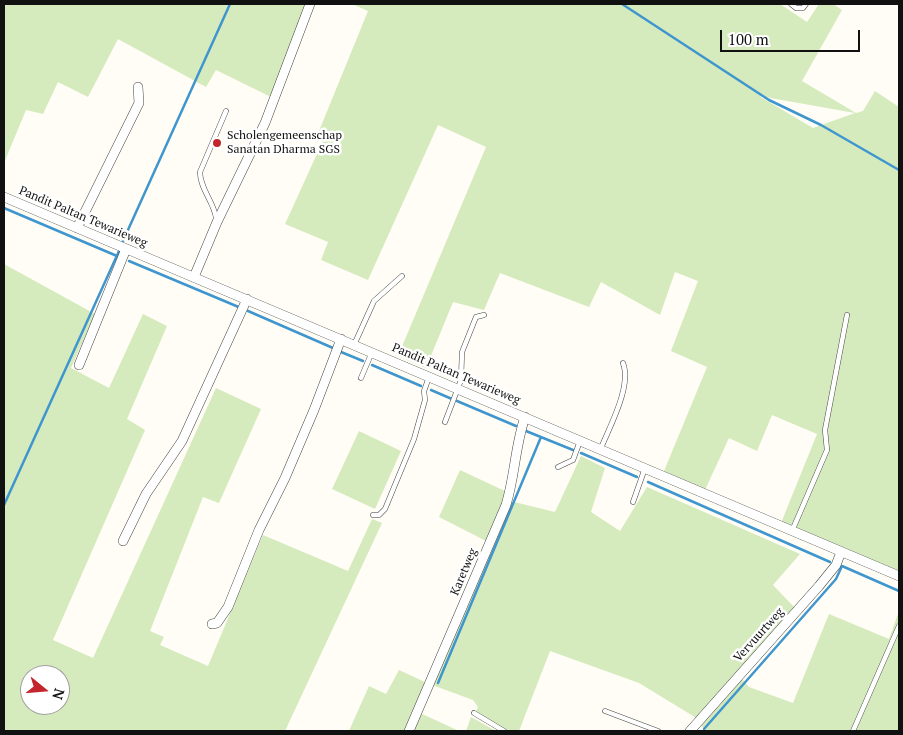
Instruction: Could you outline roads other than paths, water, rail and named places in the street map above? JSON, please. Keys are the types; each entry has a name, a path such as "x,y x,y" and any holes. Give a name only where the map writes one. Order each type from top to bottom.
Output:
{"street":[{"path":"194,277 217,222 265,123 310,4"},
{"path":"77,228 139,102 138,87"},
{"name":"Pandit Paltan Tewarieweg","path":"4,197 646,467 899,576"},
{"path":"79,364 126,249"},
{"path":"123,542 146,494 182,441 247,299"},
{"path":"212,624 217,623 228,607 259,530 314,410 341,339"},
{"name":"Karetweg","path":"409,731 506,505 513,482 517,440 525,417"},
{"name":"Vervuurtweg","path":"695,730 819,586 836,564 841,552"}],"lane":[{"path":"791,4 796,8 803,8 806,4"},
{"path":"217,222 213,204 203,186 200,172 226,111"},
{"path":"354,345 374,301 402,276"},
{"path":"445,422 461,380 462,352 476,317 484,314"},
{"path":"792,531 827,450 825,430 847,315"},
{"path":"361,378 372,352"},
{"path":"601,448 625,386 626,371 623,363"},
{"path":"373,514 379,515 385,509 408,455 420,419 425,400 424,391 429,376"},
{"path":"558,467 572,460 581,440"},
{"path":"633,502 646,467"},
{"path":"853,731 899,626"},
{"path":"605,711 658,731"},
{"path":"474,713 504,731"}],"waterway":[{"path":"123,241 230,4"},
{"path":"622,4 769,100 821,125 899,170"},
{"path":"4,208 117,256"},
{"path":"4,505 119,251"},
{"path":"129,261 241,308"},
{"path":"248,311 333,348"},
{"path":"341,352 363,361"},
{"path":"372,365 421,386"},
{"path":"431,390 452,399"},
{"path":"457,401 516,426"},
{"path":"526,431 573,450"},
{"path":"438,683 541,437"},
{"path":"581,453 637,477"},
{"path":"648,482 830,562"},
{"path":"704,729 836,579 842,566 899,591"}],"place":[{"name":"Scholengemeenschap Sanatan Dharma SGS","path":"217,143"}]}
